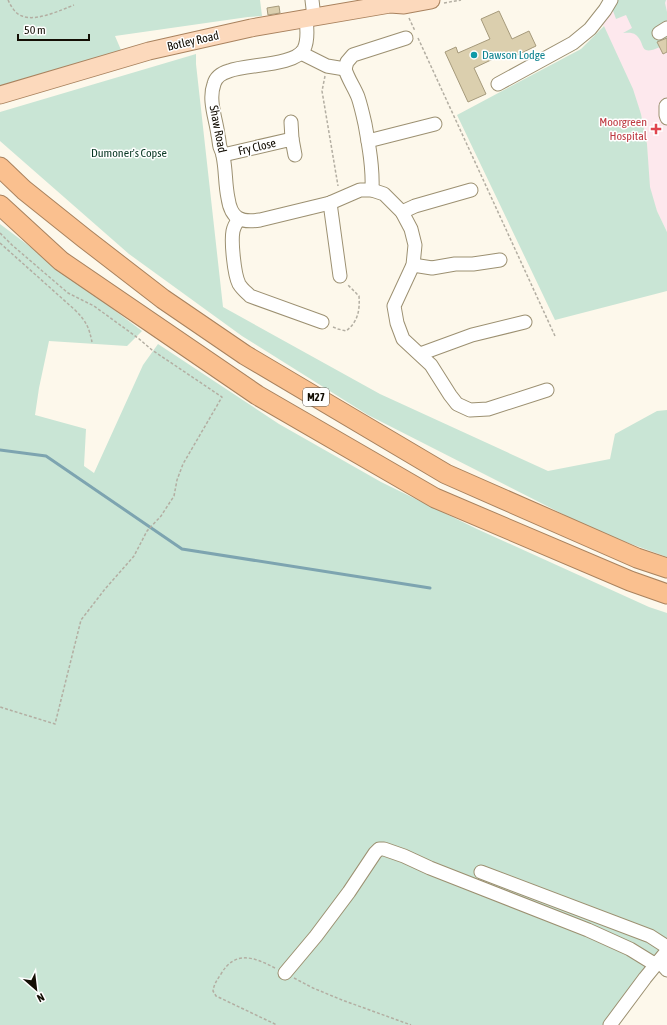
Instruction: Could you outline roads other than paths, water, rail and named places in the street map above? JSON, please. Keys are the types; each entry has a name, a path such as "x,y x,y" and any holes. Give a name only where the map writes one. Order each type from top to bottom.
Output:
{"highway":[{"name":"M27","path":"0,167 24,190 84,238 157,294 245,355 446,474 637,558 667,568"},
{"name":"M27","path":"0,205 60,261 257,395 435,498 630,581 667,594"}],"main road":[{"name":"Botley Road","path":"3,94 149,51 251,28 398,3 431,0"}],"street":[{"path":"312,0 310,18 307,25 306,42 301,53 327,66 344,68"},
{"path":"498,84 574,43 590,30 611,0"},
{"path":"372,190 373,177 368,141 357,96 344,68 353,55 364,51 383,40 413,36"},
{"name":"Shaw Road","path":"239,219 232,212 228,199 223,155 212,106 212,91 214,83 220,74 237,68 288,60 301,53"},
{"path":"667,105 667,118"},
{"name":"Fry Close","path":"291,122 295,155"},
{"path":"368,141 435,124"},
{"name":"Fry Close","path":"223,155 292,139"},
{"path":"322,322 250,296 242,289 234,263 232,238 234,226 239,219 251,222 335,201 360,190 372,190 384,194 402,212 410,229 415,245 414,265 394,306 397,324 403,339 431,365 450,396 457,404 470,410 488,409 547,390"},
{"path":"402,212 415,206 471,190"},
{"path":"335,201 340,276"},
{"path":"414,265 432,268 455,264 473,264 500,260"},
{"path":"420,354 472,335 525,322"},
{"path":"285,972 316,936 349,892 375,853 379,849 384,849 588,930 662,962 610,1025"},
{"path":"481,872 650,936 667,947"}],"waterway":[{"path":"0,450 46,456 182,549 430,588"}],"place":[{"name":"Dawson Lodge","path":"474,55"},
{"name":"Moorgreen Hospital","path":"656,129"}],"park label":[{"name":"Dumoner's Copse","path":"129,153"}]}
